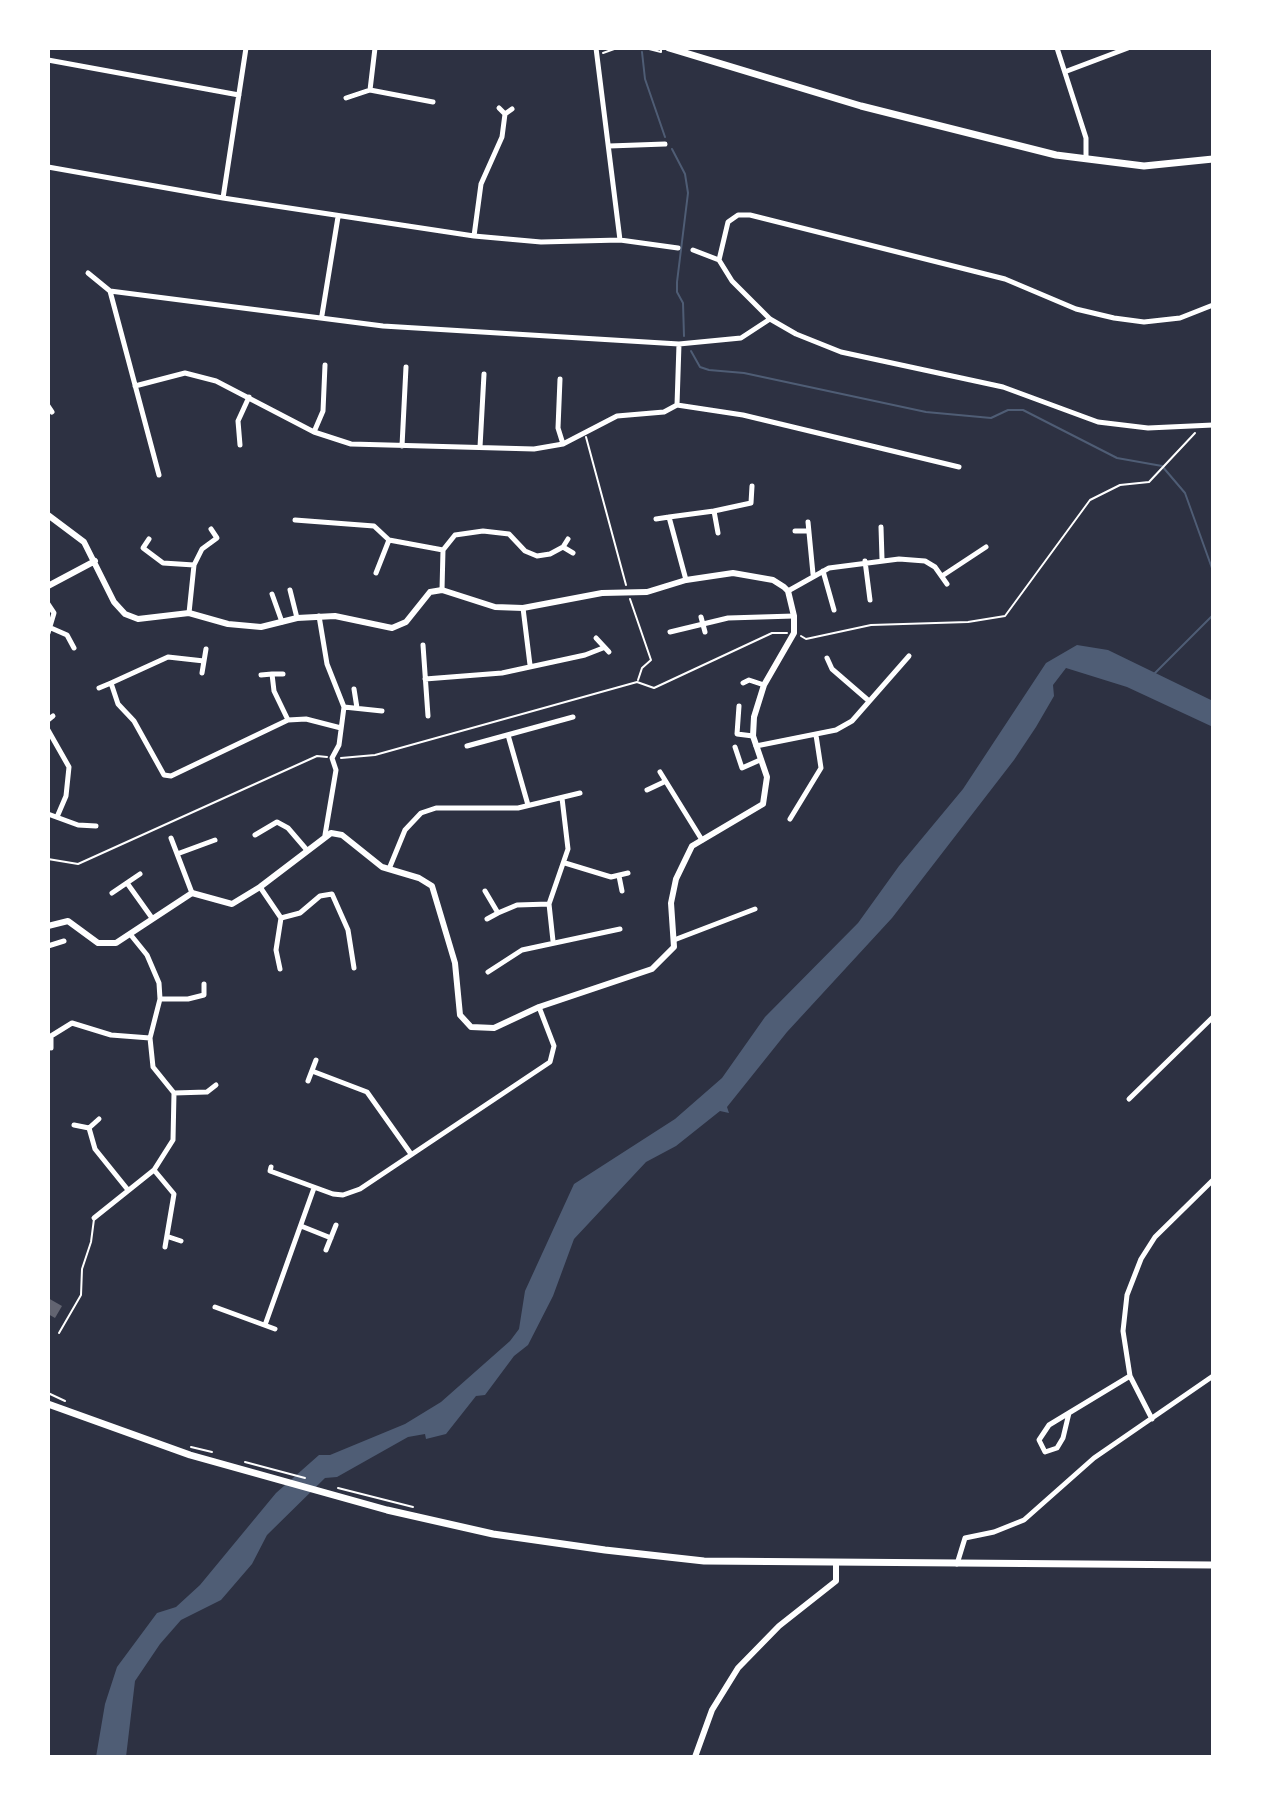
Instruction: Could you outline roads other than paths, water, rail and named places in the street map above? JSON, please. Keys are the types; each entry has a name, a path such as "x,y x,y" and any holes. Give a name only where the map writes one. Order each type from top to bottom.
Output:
{"main road":[{"path":"669,48 701,53 975,137 1086,160 1144,166 1213,159"},
{"path":"48,1404 130,1436 278,1481 328,1489 493,1534 605,1550 704,1561 1213,1565"}],"street":[{"path":"223,198 246,48"},
{"path":"370,90 375,48"},
{"path":"596,48 620,240"},
{"path":"1057,48 1067,71 1086,138 1086,160"},
{"path":"1067,71 1128,48"},
{"path":"48,60 239,95"},
{"path":"346,98 370,90 433,102"},
{"path":"499,108 505,114"},
{"path":"474,236 481,184 500,147 505,114 512,109"},
{"path":"609,146 665,144"},
{"path":"48,167 338,217 474,236 541,242 620,240 678,248"},
{"path":"719,260 728,222 738,215 750,215 1005,279 1076,309 1114,318 1144,322 1180,318 1213,305"},
{"path":"322,315 338,217"},
{"path":"693,250 719,260 739,290 770,319 796,334 841,352 1003,387 1098,422 1148,428 1213,425"},
{"path":"88,273 110,291 322,315 383,326 679,344 741,338 770,319"},
{"path":"110,291 159,475"},
{"path":"677,405 679,344"},
{"path":"314,432 323,411 325,365"},
{"path":"402,446 406,367"},
{"path":"135,386 185,373 216,381 314,432 351,444 534,449 563,444 617,416 664,412 677,405 743,415 959,467"},
{"path":"480,447 484,374"},
{"path":"560,379 558,428 563,444"},
{"path":"240,445 238,421 249,397"},
{"path":"48,406 52,412"},
{"path":"656,519 751,503 752,486"},
{"path":"714,511 718,533"},
{"path":"48,515 84,542 114,602 125,614 138,619 189,613 251,627 319,616 346,617 392,628 406,622 430,592 442,590 495,607 523,608 602,593 629,595 686,580 733,573 773,580 788,591 794,616 794,633 764,685 754,717 753,736 767,777 763,804 692,846 676,879 671,903 674,940 671,953 652,969 539,1007 487,1030 477,1030 464,1021 459,1008 455,963 436,894 427,881 389,869 342,835 325,835 260,887 232,904 192,893 116,943 103,945 75,923 63,921 48,926"},
{"path":"669,517 686,580"},
{"path":"295,520 374,526 389,540 443,550"},
{"path":"808,522 813,574"},
{"path":"881,527 882,559"},
{"path":"189,613 194,565 202,549 217,538 211,529"},
{"path":"442,590 443,550 455,535 483,531 509,534 525,551 537,556 563,547 568,539"},
{"path":"795,531 808,531"},
{"path":"149,539 143,548 163,563 194,565"},
{"path":"376,573 389,540"},
{"path":"563,547 573,553"},
{"path":"942,576 986,547"},
{"path":"788,591 813,574 882,559 925,561 947,584"},
{"path":"48,586 95,561"},
{"path":"865,561 870,600"},
{"path":"823,571 834,610"},
{"path":"868,586 879,584"},
{"path":"290,590 297,618"},
{"path":"272,594 282,622"},
{"path":"48,604 54,613 49,630 67,635 74,648"},
{"path":"523,608 530,665"},
{"path":"319,616 327,664 344,707 339,745 332,758 336,770 325,835"},
{"path":"670,632 704,628 728,618 794,616"},
{"path":"701,617 704,628"},
{"path":"425,679 502,673 606,650 596,638"},
{"path":"423,645 428,716"},
{"path":"202,673 206,649"},
{"path":"756,746 836,730 852,721 909,656"},
{"path":"99,688 168,657 204,661"},
{"path":"827,658 832,669 869,701"},
{"path":"825,673 832,669"},
{"path":"272,674 274,691 288,720"},
{"path":"261,675 283,674"},
{"path":"743,683 749,680 764,685"},
{"path":"111,683 118,704 134,721 164,775 171,776 288,720 306,719 341,728"},
{"path":"354,689 357,708"},
{"path":"739,706 737,734 753,736"},
{"path":"344,707 382,711"},
{"path":"467,746 573,717"},
{"path":"48,730 69,767 66,796 57,817"},
{"path":"508,735 528,805"},
{"path":"790,819 821,768 816,735"},
{"path":"735,747 742,768 760,760"},
{"path":"660,772 702,840"},
{"path":"647,790 664,782"},
{"path":"389,869 405,830 421,813 436,808 493,811 580,793"},
{"path":"553,941 549,904 565,863 568,834 562,798"},
{"path":"48,814 78,825 96,826"},
{"path":"255,835 277,822 288,828 306,849"},
{"path":"171,838 192,893"},
{"path":"177,854 215,840"},
{"path":"565,863 619,876 628,873"},
{"path":"112,893 140,874"},
{"path":"619,876 622,891"},
{"path":"127,883 152,918"},
{"path":"260,887 281,918 276,950 280,969"},
{"path":"485,891 498,913"},
{"path":"281,918 300,913 320,896 332,894 348,930 354,968"},
{"path":"487,919 517,905 549,904"},
{"path":"674,940 755,909"},
{"path":"488,972 522,950 620,929"},
{"path":"94,1218 154,1170 173,1140 174,1093 153,1067 150,1038 160,999 156,970 130,934"},
{"path":"48,946 64,941"},
{"path":"160,999 188,999 204,995 204,984"},
{"path":"269,1172 333,1194 351,1193 550,1062 554,1046 539,1007"},
{"path":"1129,1099 1213,1017"},
{"path":"51,1048 49,1036 72,1023 111,1035 150,1038"},
{"path":"308,1081 316,1060"},
{"path":"312,1071 367,1092 411,1154"},
{"path":"174,1093 207,1092 216,1085"},
{"path":"89,1128 99,1119"},
{"path":"74,1125 89,1128"},
{"path":"89,1128 95,1149 128,1190"},
{"path":"154,1170 174,1194 165,1247"},
{"path":"1152,1419 1130,1376 1124,1321 1136,1271 1155,1237 1213,1180"},
{"path":"265,1325 314,1188"},
{"path":"326,1250 336,1225"},
{"path":"301,1226 331,1238"},
{"path":"169,1237 181,1241"},
{"path":"215,1307 275,1329"},
{"path":"1069,1413 1063,1438 1057,1448 1045,1452 1041,1435 1049,1425 1130,1376"},
{"path":"956,1564 965,1538 994,1532 1024,1520 1094,1458 1213,1376"},
{"path":"695,1757 712,1710 738,1668 779,1626 836,1581 836,1564"}],"lane":[{"path":"59,1333 81,1295 82,1269 91,1242 94,1218"}],"water":[{"path":"1077,645 1108,650 1213,701 1213,727 1127,687 1066,668 1053,685 1054,696 1014,760 892,918 787,1032 727,1107 729,1113 720,1111 676,1146 646,1162 574,1239 553,1296 528,1345 514,1356 485,1395 476,1396 446,1434 426,1439 425,1434 408,1437 337,1477 325,1478 267,1535 252,1564 221,1600 181,1620 160,1644 135,1681 126,1757 96,1757 105,1704 117,1667 157,1613 176,1607 200,1585 276,1493 319,1455 330,1455 405,1424 441,1402 510,1341 519,1329 525,1291 574,1184 675,1119 722,1078 765,1017 858,923 899,866 963,789 1046,663"}],"waterway":[{"path":"642,52 645,79 665,137"},
{"path":"672,149 685,174 688,193 677,282 677,292 683,303 684,336"},
{"path":"691,351 700,367 709,370 744,373 926,412 991,418 1008,410 1023,410 1117,458 1162,466 1185,493 1213,571"},
{"path":"1155,673 1213,615"}]}
